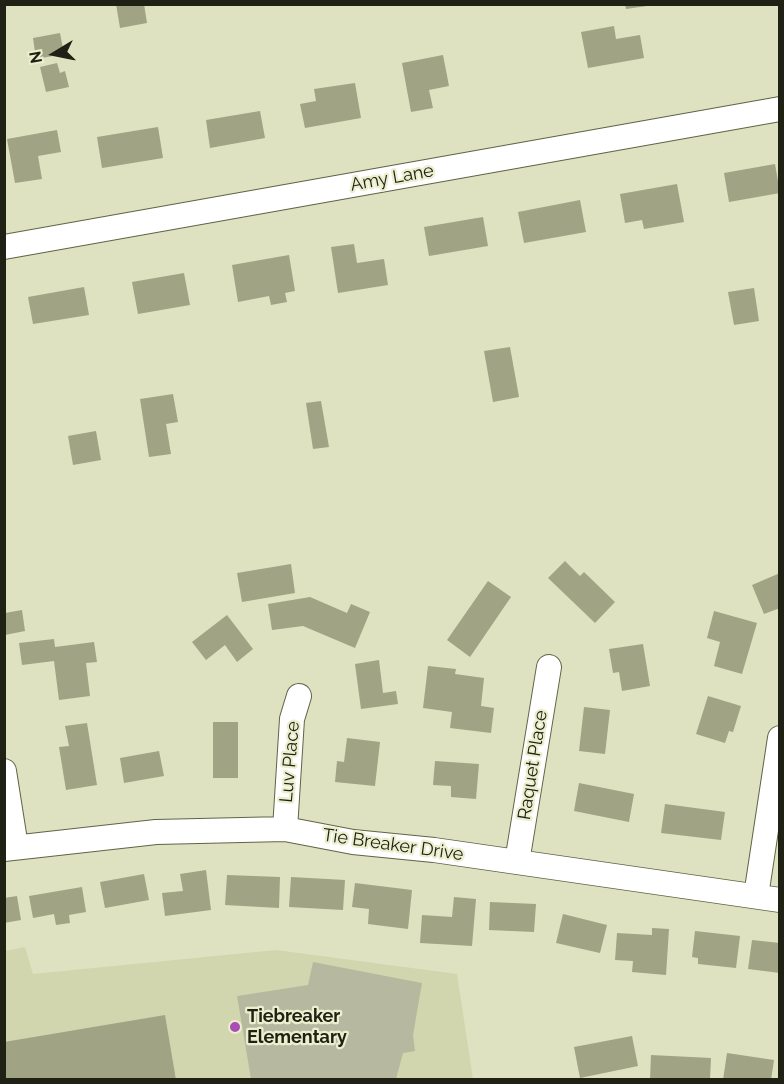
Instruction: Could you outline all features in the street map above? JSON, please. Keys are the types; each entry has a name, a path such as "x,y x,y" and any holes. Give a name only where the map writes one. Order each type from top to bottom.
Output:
{"street":[{"name":"Amy Lane","path":"4,247 780,109"},
{"name":"Raquet Place","path":"517,862 549,667"},
{"name":"Luv Place","path":"285,829 292,720 298,696"},
{"path":"756,896 780,738"},
{"path":"4,771 10,848"},
{"name":"Tie Breaker Drive","path":"10,848 156,832 285,829 353,842 434,850 780,900"}],"shaded area":[{"name":"Tiebreaker Elementary","path":"25,947 33,974 276,950 457,974 473,1079 5,1080 5,951"},
{"path":"313,962 422,983 413,1035 415,1051 403,1053 396,1079 251,1079 237,996 308,985"}],"building":[{"path":"116,4 144,4 147,23 120,28"},
{"path":"625,4 647,4 647,6 626,9"},
{"path":"614,26 616,39 640,35 644,58 588,68 581,32"},
{"path":"60,33 64,54 36,59 33,38"},
{"path":"443,55 449,86 429,90 433,108 411,112 402,63"},
{"path":"57,63 60,73 65,71 69,87 46,92 40,67"},
{"path":"355,83 361,118 305,128 300,104 316,101 314,89"},
{"path":"260,111 265,138 210,148 206,120"},
{"path":"158,127 163,158 102,168 97,137"},
{"path":"57,130 61,152 38,156 42,179 15,183 7,139"},
{"path":"775,164 780,193 729,202 724,173"},
{"path":"677,184 684,222 644,229 642,220 625,223 620,194"},
{"path":"580,200 586,232 524,243 518,212"},
{"path":"483,217 488,246 429,256 424,227"},
{"path":"354,244 357,263 384,259 388,285 338,293 331,247"},
{"path":"289,255 295,291 285,293 287,302 271,305 269,296 238,302 232,265"},
{"path":"184,273 190,305 138,314 132,282"},
{"path":"84,287 89,315 33,324 28,297"},
{"path":"754,288 759,321 734,325 728,292"},
{"path":"510,347 519,397 493,402 484,351"},
{"path":"173,394 178,422 166,424 171,454 149,457 140,399"},
{"path":"321,401 329,447 313,449 306,403"},
{"path":"96,431 101,460 73,465 68,436"},
{"path":"565,561 580,576 584,572 615,602 595,623 548,578"},
{"path":"291,564 295,593 242,602 237,573"},
{"path":"780,573 780,608 764,614 752,585"},
{"path":"488,581 511,597 470,657 447,640"},
{"path":"310,597 347,613 351,604 370,612 355,648 303,626 272,630 268,604"},
{"path":"22,610 25,631 5,635 5,613"},
{"path":"714,611 757,623 742,674 714,666 720,642 707,638"},
{"path":"227,615 253,649 237,662 225,645 206,660 192,642"},
{"path":"54,639 55,647 94,642 97,662 86,663 90,696 59,700 54,661 22,665 19,643"},
{"path":"643,644 650,686 622,691 619,672 613,673 609,649"},
{"path":"379,660 383,693 396,691 398,704 361,709 355,664"},
{"path":"428,666 456,669 455,674 484,678 481,706 494,708 491,733 450,728 452,712 423,708"},
{"path":"708,696 741,706 733,732 729,731 725,743 696,734"},
{"path":"584,707 610,710 605,754 579,751"},
{"path":"213,722 238,722 238,778 213,778"},
{"path":"87,723 97,785 66,790 59,747 69,746 65,726"},
{"path":"347,738 380,742 375,786 335,782 337,761 344,762"},
{"path":"159,751 164,776 124,783 120,758"},
{"path":"435,761 479,764 476,799 451,797 451,786 433,785"},
{"path":"579,783 634,794 629,822 574,811"},
{"path":"665,804 725,812 721,840 661,833"},
{"path":"206,870 211,910 165,916 162,893 183,891 180,874"},
{"path":"144,874 149,900 105,908 100,882"},
{"path":"227,875 280,877 279,908 225,905"},
{"path":"291,877 345,880 343,910 289,907"},
{"path":"355,883 412,890 408,929 368,924 369,909 352,907"},
{"path":"82,887 86,912 69,915 70,923 56,925 54,914 33,918 29,896"},
{"path":"17,896 21,920 4,923 4,898"},
{"path":"454,897 476,899 472,946 420,943 422,915 452,917"},
{"path":"490,902 536,904 534,932 489,930"},
{"path":"563,914 607,925 600,953 556,943"},
{"path":"652,928 669,929 666,975 632,972 633,961 615,960 617,933 652,935"},
{"path":"695,931 740,936 736,968 698,964 698,958 692,957"},
{"path":"752,940 780,943 780,973 748,969"},
{"path":"165,1015 176,1080 4,1080 4,1042"},
{"path":"632,1036 638,1066 580,1078 574,1047"},
{"path":"727,1053 774,1060 771,1080 723,1080"},
{"path":"651,1055 711,1058 710,1080 650,1080"}],"place":[{"name":"Tiebreaker Elementary","path":"235,1027"}]}
